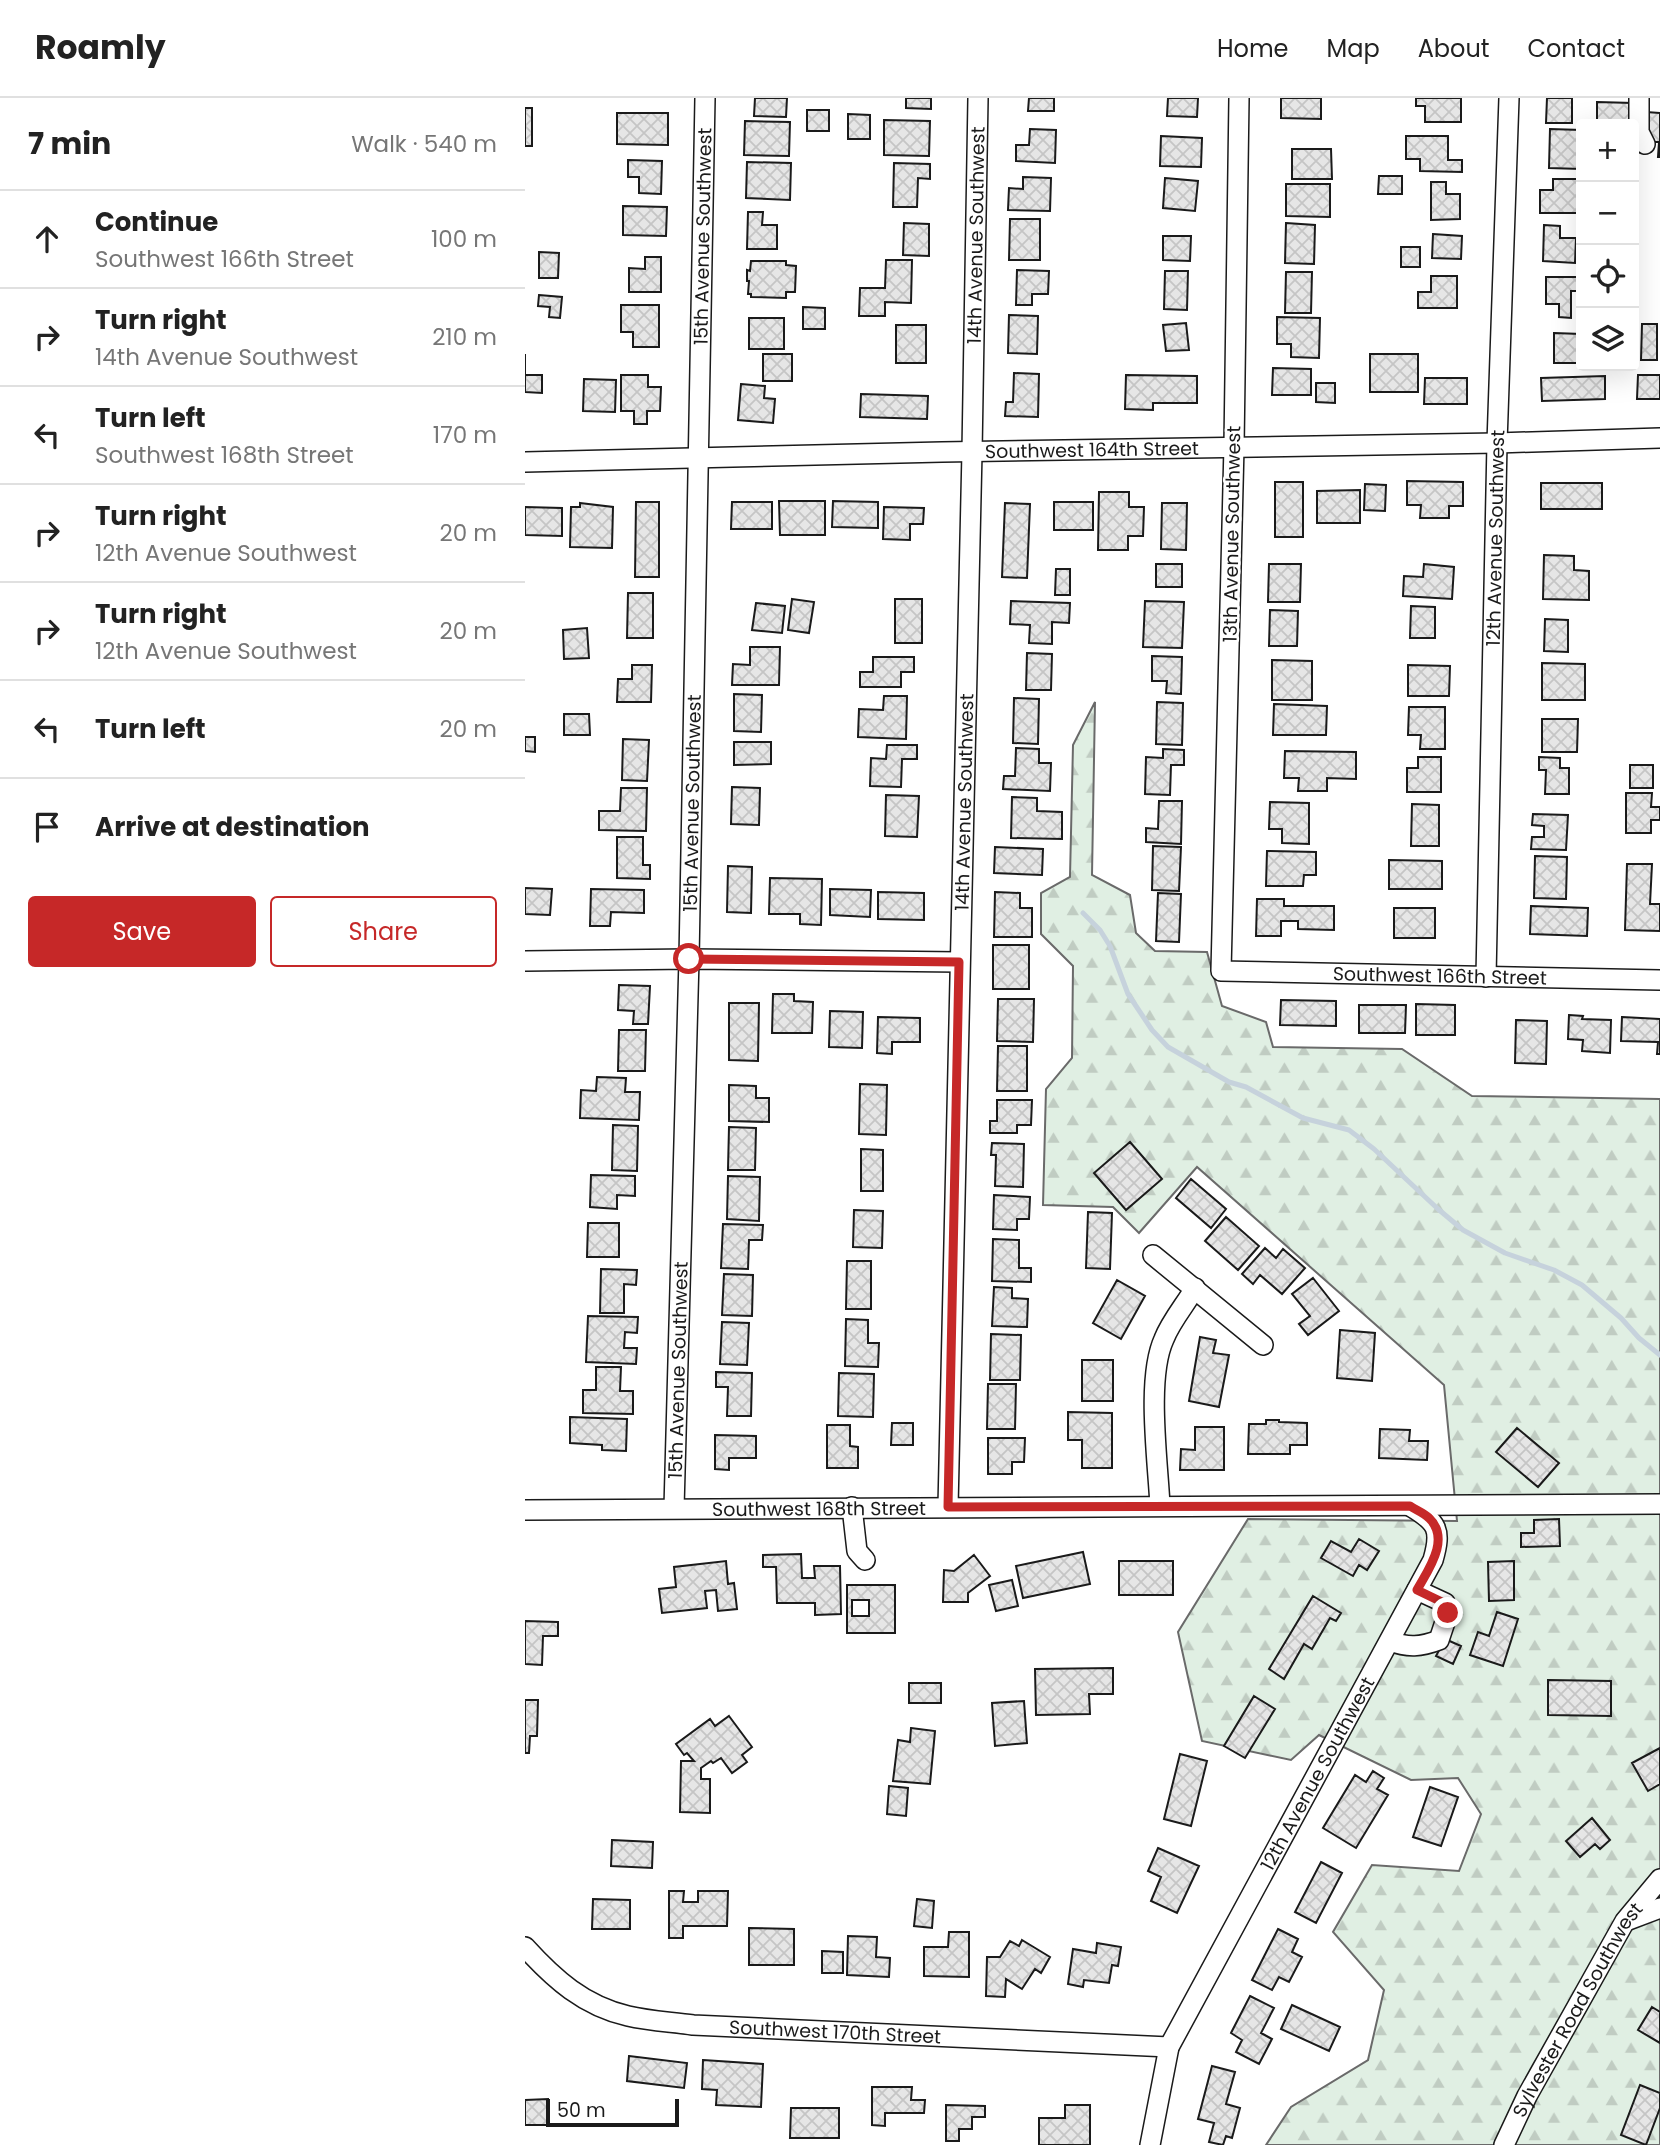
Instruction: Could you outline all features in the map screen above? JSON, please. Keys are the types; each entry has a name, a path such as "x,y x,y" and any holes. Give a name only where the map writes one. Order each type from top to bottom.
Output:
{"street":[{"name":"15th Avenue Southwest","path":"674,1508 689,959 705,98"},
{"name":"14th Avenue Southwest","path":"948,1507 978,98"},
{"name":"13th Avenue Southwest","path":"1221,971 1234,446 1239,98"},
{"name":"12th Avenue Southwest","path":"1486,977 1497,443 1509,98"},
{"path":"1639,98 1639,132 1645,144"},
{"name":"Southwest 164th Street","path":"525,462 1660,438"},
{"path":"525,961 689,959 959,962"},
{"name":"Southwest 166th Street","path":"1221,971 1660,980"},
{"path":"1153,1255 1263,1345"},
{"path":"1160,1506 1154,1403 1157,1368 1163,1340 1195,1288"},
{"name":"Southwest 168th Street","path":"525,1510 1660,1504"},
{"name":"12th Avenue Southwest","path":"1150,2145 1169,2047 1433,1560 1438,1536 1436,1526 1428,1517 1410,1506"},
{"path":"852,1507 857,1551 865,1560"},
{"path":"1390,1641 1404,1646 1422,1646 1439,1640 1448,1613 1444,1603 1417,1590"},
{"name":"Sylvester Road Southwest","path":"1504,2145 1527,2096 1625,1921 1660,1879"},
{"path":"1625,1921 1660,1908"},
{"name":"Southwest 170th Street","path":"525,1947 561,1984 580,1997 628,2016 693,2025 1169,2047"}],"green space":[{"path":"1095,702 1092,875 1130,895 1136,933 1155,951 1207,952 1222,1006 1266,1022 1273,1047 1402,1049 1472,1096 1660,1099 1660,2145 1266,2145 1291,2107 1368,2060 1384,1990 1333,1932 1372,1865 1459,1871 1481,1814 1458,1778 1411,1780 1319,1735 1291,1760 1202,1741 1178,1632 1248,1519 1457,1521 1444,1385 1197,1167 1139,1233 1113,1207 1043,1205 1046,1089 1072,1058 1073,966 1041,934 1041,893 1070,877 1073,745"}],"building":[{"path":"755,98 787,98 786,117 754,116"},
{"path":"906,98 931,98 931,109 906,108"},
{"path":"1029,98 1054,98 1054,111 1028,111"},
{"path":"1168,98 1198,98 1197,117 1167,116"},
{"path":"1281,98 1321,98 1321,119 1281,118"},
{"path":"1416,98 1461,98 1461,122 1425,122 1425,106 1416,106"},
{"path":"1547,98 1572,98 1572,123 1546,123"},
{"path":"1597,102 1633,103 1632,119 1597,119"},
{"path":"525,108 532,108 532,146 525,146"},
{"path":"807,110 829,110 829,131 807,131"},
{"path":"1646,112 1660,113 1660,157 1659,142 1645,142"},
{"path":"617,113 668,113 668,145 617,144"},
{"path":"848,114 870,115 870,139 848,139"},
{"path":"884,120 930,121 929,156 884,155"},
{"path":"745,121 790,122 789,156 744,155"},
{"path":"1030,129 1056,130 1055,163 1016,161 1016,145 1029,145"},
{"path":"1550,129 1576,130 1576,169 1549,168"},
{"path":"1161,136 1202,138 1201,167 1160,166"},
{"path":"1406,136 1448,136 1448,160 1462,160 1462,172 1420,171 1420,159 1406,159"},
{"path":"1292,149 1331,149 1332,179 1292,179"},
{"path":"628,160 662,161 661,194 639,193 639,177 628,177"},
{"path":"747,162 791,163 790,200 746,198"},
{"path":"894,163 930,164 930,179 918,178 917,207 893,207"},
{"path":"1379,176 1402,176 1402,194 1378,194"},
{"path":"1023,177 1051,178 1050,211 1008,210 1009,188 1023,189"},
{"path":"1165,178 1198,181 1195,211 1163,208"},
{"path":"1553,179 1576,179 1576,213 1540,213 1540,190 1553,190"},
{"path":"1431,182 1446,182 1446,194 1460,194 1460,219 1431,220"},
{"path":"1286,184 1330,184 1330,217 1286,216"},
{"path":"623,206 667,207 666,236 623,235"},
{"path":"748,212 763,212 762,225 777,225 777,249 747,249"},
{"path":"1010,219 1040,219 1040,260 1009,260"},
{"path":"904,223 929,224 929,256 903,255"},
{"path":"1286,223 1315,225 1314,264 1285,263"},
{"path":"1544,225 1560,226 1560,238 1576,238 1575,263 1543,261"},
{"path":"1433,234 1462,236 1461,259 1432,258"},
{"path":"1163,236 1191,236 1190,261 1163,260"},
{"path":"1401,247 1420,247 1420,267 1401,267"},
{"path":"539,252 559,253 558,278 539,278"},
{"path":"645,257 661,257 661,292 629,292 629,268 645,269"},
{"path":"886,260 912,260 911,303 885,302 885,316 859,316 860,288 885,288"},
{"path":"751,261 786,261 786,265 796,266 795,292 786,292 786,298 751,297 751,294 748,294 747,270 750,271"},
{"path":"1017,270 1049,271 1048,294 1032,294 1032,305 1016,305"},
{"path":"1165,271 1188,271 1187,310 1164,309"},
{"path":"1286,272 1312,272 1311,313 1285,313"},
{"path":"1431,276 1457,276 1457,308 1418,308 1418,292 1431,292"},
{"path":"1546,277 1576,277 1576,291 1571,291 1571,318 1559,317 1559,304 1546,304"},
{"path":"539,295 562,297 560,318 549,317 550,307 538,306"},
{"path":"621,305 659,305 659,347 633,347 633,332 621,332"},
{"path":"803,307 825,308 825,329 803,329"},
{"path":"1009,315 1038,316 1037,354 1008,353"},
{"path":"1277,317 1320,318 1319,358 1291,357 1291,344 1277,344"},
{"path":"749,318 784,318 784,349 749,349"},
{"path":"1186,323 1189,350 1166,351 1163,325"},
{"path":"1642,324 1657,324 1657,360 1641,360"},
{"path":"896,325 926,325 926,363 896,363"},
{"path":"1554,333 1576,334 1576,363 1554,363"},
{"path":"763,354 792,354 792,381 763,381"},
{"path":"1370,354 1418,354 1418,392 1370,392"},
{"path":"1273,368 1311,369 1311,395 1272,395"},
{"path":"1014,373 1039,374 1038,417 1005,416 1006,402 1013,402"},
{"path":"525,375 542,375 542,393 525,392"},
{"path":"621,375 648,375 648,387 661,387 660,411 647,411 647,424 634,424 634,411 621,411"},
{"path":"1126,375 1197,376 1197,403 1153,403 1153,410 1125,409"},
{"path":"1638,375 1660,375 1660,399 1637,399"},
{"path":"1605,376 1605,399 1542,401 1541,378"},
{"path":"1425,378 1467,378 1467,404 1424,404"},
{"path":"584,379 616,380 615,412 583,411"},
{"path":"1316,383 1335,383 1335,403 1316,402"},
{"path":"741,384 765,386 764,398 775,399 773,423 738,420"},
{"path":"861,394 928,396 927,419 860,417"},
{"path":"1407,481 1463,482 1463,506 1449,506 1449,518 1420,518 1421,505 1407,505"},
{"path":"1275,482 1303,482 1303,537 1275,537"},
{"path":"1541,483 1602,483 1602,509 1541,509"},
{"path":"1365,484 1386,485 1385,511 1364,510"},
{"path":"1360,490 1360,523 1317,523 1317,491"},
{"path":"1099,492 1129,492 1129,507 1144,507 1143,536 1128,536 1128,550 1098,550"},
{"path":"779,501 825,501 825,535 780,535"},
{"path":"833,501 878,502 878,528 832,527"},
{"path":"636,502 659,502 659,577 635,577"},
{"path":"732,502 772,502 772,529 731,529"},
{"path":"1054,502 1093,502 1093,530 1054,530"},
{"path":"580,503 613,507 612,548 570,547 571,507 580,507"},
{"path":"1005,503 1030,504 1027,578 1002,577"},
{"path":"1162,503 1187,503 1186,550 1161,549"},
{"path":"525,507 562,508 562,536 525,535"},
{"path":"884,507 924,508 923,524 910,524 910,540 883,539"},
{"path":"1544,555 1574,556 1574,570 1589,571 1589,600 1543,599"},
{"path":"1156,564 1182,564 1182,587 1156,587"},
{"path":"1269,564 1301,564 1300,602 1268,602"},
{"path":"1424,564 1454,567 1452,599 1403,596 1404,576 1423,577"},
{"path":"1056,569 1070,569 1070,595 1055,595"},
{"path":"628,593 653,593 653,638 627,638"},
{"path":"792,599 814,602 809,633 788,630"},
{"path":"895,599 922,599 922,643 895,643"},
{"path":"1011,601 1070,603 1069,623 1052,622 1052,644 1029,643 1030,625 1010,624"},
{"path":"1145,601 1184,602 1182,648 1143,647"},
{"path":"756,603 785,606 782,633 752,630"},
{"path":"1411,606 1435,607 1435,638 1410,638"},
{"path":"1270,610 1298,611 1297,646 1269,646"},
{"path":"1545,619 1568,620 1568,652 1544,651"},
{"path":"587,628 589,658 564,659 563,630"},
{"path":"750,647 780,647 779,685 732,685 733,664 750,665"},
{"path":"1027,653 1052,654 1051,690 1026,690"},
{"path":"1152,656 1182,657 1181,694 1166,693 1167,681 1152,681"},
{"path":"873,657 914,657 914,672 901,672 901,687 860,687 860,672 873,672"},
{"path":"1272,660 1312,661 1312,700 1272,700"},
{"path":"1542,663 1585,664 1585,700 1542,700"},
{"path":"632,665 652,665 651,702 617,702 618,679 632,679"},
{"path":"1408,665 1450,666 1449,696 1408,696"},
{"path":"734,694 762,695 761,732 734,731"},
{"path":"884,696 907,696 906,739 858,737 859,709 883,710"},
{"path":"1014,698 1039,699 1038,744 1013,743"},
{"path":"1157,702 1183,703 1182,745 1156,744"},
{"path":"1274,704 1327,706 1326,735 1273,735"},
{"path":"1409,707 1445,707 1445,749 1420,749 1421,735 1408,735"},
{"path":"564,714 589,714 590,735 564,735"},
{"path":"1542,719 1578,719 1577,752 1542,752"},
{"path":"525,737 535,737 535,752 525,751"},
{"path":"623,739 649,740 647,781 622,780"},
{"path":"734,742 771,742 771,764 734,765"},
{"path":"887,745 917,745 917,759 902,759 901,787 870,786 871,758 886,759"},
{"path":"1016,748 1039,749 1039,763 1051,763 1050,791 1003,789 1004,776 1015,776"},
{"path":"1163,749 1184,750 1184,765 1171,765 1170,795 1145,794 1146,757 1163,758"},
{"path":"1285,751 1356,752 1356,779 1327,778 1327,791 1298,791 1299,778 1284,778"},
{"path":"1418,757 1441,757 1441,792 1407,792 1407,768 1418,768"},
{"path":"1539,757 1560,758 1560,768 1569,768 1569,794 1545,794 1546,770 1539,770"},
{"path":"1630,765 1653,765 1653,788 1630,788"},
{"path":"732,787 760,788 759,825 731,824"},
{"path":"621,788 647,788 646,831 599,830 599,811 620,811"},
{"path":"1626,793 1652,793 1651,807 1660,807 1660,820 1651,820 1651,833 1626,833"},
{"path":"886,795 919,796 917,837 885,836"},
{"path":"1012,797 1037,798 1037,811 1062,812 1062,839 1011,838"},
{"path":"1159,801 1182,801 1181,844 1146,842 1146,828 1158,829"},
{"path":"1270,802 1309,803 1309,844 1282,843 1282,829 1269,829"},
{"path":"1412,804 1439,805 1439,846 1411,846"},
{"path":"1533,814 1568,815 1566,850 1531,849 1532,837 1544,837 1544,826 1532,825"},
{"path":"617,837 643,837 643,865 650,865 650,879 617,878"},
{"path":"1153,846 1181,847 1179,891 1152,890"},
{"path":"995,847 1043,849 1042,875 994,873"},
{"path":"1267,851 1316,852 1316,875 1304,875 1303,886 1266,886"},
{"path":"1535,856 1567,857 1566,899 1534,898"},
{"path":"1389,860 1442,861 1442,889 1389,889"},
{"path":"1627,864 1652,864 1650,904 1660,904 1660,931 1625,930"},
{"path":"728,866 752,867 751,913 727,912"},
{"path":"770,878 822,879 821,925 800,924 800,914 769,914"},
{"path":"525,888 552,889 550,915 525,914"},
{"path":"591,889 644,890 644,913 611,912 610,926 590,926"},
{"path":"830,889 871,890 870,917 830,915"},
{"path":"878,892 924,893 924,920 878,919"},
{"path":"995,892 1020,893 1020,908 1032,908 1032,937 994,937"},
{"path":"1158,893 1181,894 1179,942 1156,941"},
{"path":"1257,899 1284,899 1284,906 1334,906 1334,930 1298,929 1298,921 1281,921 1281,936 1256,936"},
{"path":"1531,906 1588,908 1587,936 1530,934"},
{"path":"1394,908 1435,908 1435,938 1394,938"},
{"path":"993,945 1029,945 1029,989 993,989"},
{"path":"619,985 650,986 648,1024 633,1024 634,1011 618,1010"},
{"path":"773,994 794,994 794,1001 813,1002 812,1033 772,1033"},
{"path":"998,999 1034,999 1033,1042 997,1041"},
{"path":"1281,1000 1336,1001 1336,1026 1280,1025"},
{"path":"729,1003 759,1003 758,1061 729,1060"},
{"path":"1416,1004 1455,1005 1455,1035 1416,1035"},
{"path":"1359,1005 1406,1005 1405,1033 1359,1033"},
{"path":"830,1011 863,1012 862,1048 829,1047"},
{"path":"1569,1015 1583,1016 1582,1019 1611,1020 1610,1053 1582,1051 1583,1040 1568,1039"},
{"path":"878,1017 920,1018 920,1042 892,1042 892,1054 877,1053"},
{"path":"1622,1017 1660,1019 1660,1054 1657,1054 1658,1042 1621,1041"},
{"path":"1516,1020 1547,1021 1546,1064 1515,1063"},
{"path":"619,1030 646,1030 645,1071 618,1071"},
{"path":"998,1046 1027,1046 1027,1091 997,1091"},
{"path":"597,1077 626,1078 625,1092 640,1092 639,1120 580,1118 581,1090 596,1091"},
{"path":"860,1084 887,1085 886,1135 859,1134"},
{"path":"729,1085 756,1086 756,1098 769,1098 769,1122 729,1121"},
{"path":"997,1100 1032,1100 1031,1125 1017,1125 1017,1133 990,1133 990,1121 997,1121"},
{"path":"613,1125 638,1126 637,1171 612,1170"},
{"path":"729,1127 756,1128 755,1170 728,1170"},
{"path":"1130,1142 1162,1179 1126,1210 1094,1173"},
{"path":"992,1143 1024,1144 1023,1187 995,1186 996,1155 991,1155"},
{"path":"861,1149 883,1150 883,1191 861,1191"},
{"path":"591,1175 635,1176 635,1196 617,1195 617,1209 590,1207"},
{"path":"728,1176 760,1177 759,1221 727,1219"},
{"path":"1191,1179 1226,1209 1211,1228 1176,1198"},
{"path":"994,1195 1030,1197 1029,1219 1017,1219 1017,1230 993,1229"},
{"path":"854,1210 883,1211 882,1248 853,1247"},
{"path":"1088,1212 1112,1213 1110,1269 1086,1268"},
{"path":"1226,1217 1259,1246 1238,1270 1205,1241"},
{"path":"588,1223 619,1223 619,1257 587,1257"},
{"path":"723,1224 763,1225 762,1240 749,1240 748,1269 721,1268"},
{"path":"993,1239 1019,1240 1019,1268 1031,1268 1031,1282 992,1281"},
{"path":"1265,1248 1276,1258 1283,1249 1305,1268 1282,1294 1260,1275 1253,1284 1242,1274"},
{"path":"847,1261 871,1261 871,1309 846,1309"},
{"path":"601,1269 637,1270 636,1285 624,1284 624,1313 600,1313"},
{"path":"724,1274 753,1275 752,1316 722,1315"},
{"path":"1313,1278 1339,1311 1308,1335 1299,1324 1310,1316 1292,1294"},
{"path":"1117,1280 1145,1296 1121,1339 1093,1323"},
{"path":"994,1287 1012,1288 1012,1298 1028,1299 1027,1327 992,1326"},
{"path":"588,1316 638,1317 637,1333 625,1332 624,1348 637,1348 636,1364 586,1362"},
{"path":"846,1319 868,1320 868,1343 879,1343 878,1367 845,1366"},
{"path":"722,1322 749,1323 747,1365 720,1364"},
{"path":"1340,1330 1375,1333 1372,1381 1337,1378"},
{"path":"991,1334 1021,1335 1020,1380 990,1380"},
{"path":"1200,1337 1216,1340 1213,1353 1229,1355 1219,1407 1189,1401"},
{"path":"1082,1360 1113,1360 1113,1401 1082,1401"},
{"path":"596,1367 621,1367 620,1391 633,1391 633,1414 583,1413 583,1390 596,1390"},
{"path":"716,1372 752,1373 751,1416 727,1416 728,1387 716,1387"},
{"path":"839,1373 874,1374 873,1417 838,1416"},
{"path":"988,1384 1016,1384 1015,1429 987,1429"},
{"path":"1068,1412 1112,1413 1112,1468 1082,1468 1082,1440 1068,1440"},
{"path":"570,1417 627,1419 626,1451 602,1450 602,1445 570,1443"},
{"path":"1266,1420 1307,1423 1307,1445 1290,1445 1290,1454 1248,1454 1249,1424 1266,1424"},
{"path":"892,1423 913,1423 913,1445 891,1445"},
{"path":"827,1425 850,1425 850,1446 858,1447 858,1468 827,1468"},
{"path":"1195,1427 1224,1427 1224,1470 1180,1470 1181,1449 1195,1450"},
{"path":"1517,1428 1559,1463 1538,1487 1496,1452"},
{"path":"1380,1429 1410,1430 1409,1441 1428,1441 1427,1460 1379,1458"},
{"path":"715,1435 756,1436 756,1458 729,1458 729,1470 715,1469"},
{"path":"988,1438 1025,1438 1024,1462 1012,1462 1012,1474 988,1474"},
{"path":"1559,1519 1560,1546 1521,1547 1521,1533 1534,1533 1534,1520"},
{"path":"1359,1539 1379,1551 1367,1570 1359,1565 1353,1576 1321,1558 1331,1541 1351,1552"},
{"path":"1083,1552 1090,1584 1023,1598 1016,1566"},
{"path":"801,1554 802,1578 815,1578 814,1566 840,1566 841,1614 815,1615 815,1603 777,1603 776,1567 763,1567 763,1555"},
{"path":"974,1555 990,1576 968,1593 968,1602 943,1602 944,1570 954,1571"},
{"path":"726,1561 728,1584 734,1583 737,1609 718,1611 716,1590 705,1591 707,1608 662,1613 659,1589 676,1587 674,1567"},
{"path":"1119,1561 1173,1561 1173,1595 1119,1595"},
{"path":"1514,1561 1514,1600 1489,1601 1488,1562"},
{"path":"1012,1580 1018,1606 996,1611 989,1585"},
{"path":"847,1585 895,1585 895,1633 847,1633","holes":["852,1600 869,1600 869,1616 852,1616"]},
{"path":"1313,1596 1341,1613 1336,1621 1330,1618 1312,1649 1304,1644 1284,1679 1269,1669"},
{"path":"1497,1612 1518,1619 1503,1666 1470,1655 1478,1632 1489,1636"},
{"path":"525,1621 558,1622 558,1636 543,1636 542,1665 525,1664"},
{"path":"1445,1639 1461,1646 1453,1664 1436,1656"},
{"path":"1113,1668 1113,1694 1089,1694 1090,1714 1036,1715 1035,1669"},
{"path":"1548,1680 1611,1681 1611,1716 1548,1715"},
{"path":"909,1683 941,1683 941,1703 909,1703"},
{"path":"1254,1696 1275,1709 1245,1758 1224,1746"},
{"path":"525,1700 538,1700 537,1736 530,1736 529,1753 525,1753"},
{"path":"1024,1701 1027,1743 995,1746 992,1703"},
{"path":"729,1716 752,1747 742,1755 747,1762 732,1773 721,1758 701,1768 701,1779 710,1779 710,1813 680,1812 681,1761 694,1761 687,1753 684,1755 676,1744 710,1719 715,1726"},
{"path":"911,1728 935,1731 930,1784 893,1781 898,1740 910,1742"},
{"path":"1660,1748 1660,1784 1648,1791 1632,1763"},
{"path":"1180,1754 1207,1761 1191,1826 1164,1819"},
{"path":"1373,1771 1384,1778 1377,1789 1388,1795 1356,1848 1323,1828 1355,1775 1366,1782"},
{"path":"889,1786 908,1788 906,1816 887,1814"},
{"path":"1430,1787 1458,1797 1441,1846 1413,1837"},
{"path":"1592,1818 1610,1840 1600,1849 1595,1844 1580,1857 1566,1841"},
{"path":"612,1840 653,1842 652,1868 611,1866"},
{"path":"1158,1848 1199,1866 1177,1913 1151,1901 1161,1877 1148,1871"},
{"path":"1321,1862 1342,1873 1316,1923 1295,1912"},
{"path":"669,1891 684,1891 683,1902 698,1902 698,1891 728,1891 727,1926 683,1926 683,1938 669,1938"},
{"path":"593,1899 630,1900 630,1929 592,1929"},
{"path":"917,1899 934,1901 932,1928 914,1926"},
{"path":"749,1928 794,1929 794,1965 749,1965"},
{"path":"1278,1929 1298,1939 1292,1952 1302,1957 1289,1982 1279,1977 1272,1990 1252,1980"},
{"path":"949,1932 969,1932 969,1977 924,1976 924,1947 948,1947"},
{"path":"848,1936 877,1937 876,1957 890,1958 889,1977 847,1975"},
{"path":"1022,1940 1050,1957 1041,1973 1035,1969 1022,1989 1006,1979 1005,1997 986,1996 987,1957 1000,1957 1010,1941 1019,1946"},
{"path":"1097,1943 1121,1947 1118,1966 1112,1965 1109,1983 1084,1980 1083,1987 1068,1984 1073,1949 1096,1953"},
{"path":"822,1951 843,1952 843,1973 822,1973"},
{"path":"1250,1996 1274,2008 1261,2033 1272,2039 1259,2064 1236,2052 1242,2040 1231,2033"},
{"path":"1292,2005 1340,2027 1329,2051 1281,2029"},
{"path":"1652,2007 1660,2012 1660,2043 1638,2030"},
{"path":"629,2056 687,2063 684,2088 627,2081"},
{"path":"703,2060 763,2064 761,2107 716,2105 717,2090 702,2089"},
{"path":"1212,2066 1235,2072 1226,2104 1240,2108 1232,2138 1226,2136 1223,2145 1209,2142 1214,2123 1198,2119"},
{"path":"1640,2085 1660,2093 1660,2108 1646,2145 1621,2135"},
{"path":"872,2087 912,2087 911,2100 925,2100 924,2113 885,2113 885,2126 872,2125"},
{"path":"548,2099 548,2125 525,2125 525,2100"},
{"path":"946,2105 985,2106 985,2117 972,2117 972,2129 959,2129 959,2141 946,2141"},
{"path":"1065,2105 1090,2105 1090,2145 1039,2145 1039,2118 1065,2118"},
{"path":"791,2108 839,2108 839,2138 790,2138"}],"waterway":[{"path":"1083,913 1100,930 1110,946 1128,994 1152,1030 1168,1047 1229,1082 1246,1087 1303,1118 1349,1130 1374,1149 1463,1230 1505,1253 1554,1270 1582,1285 1660,1355"}],"route":[{"path":"689,959 959,962 948,1507 1410,1506 1428,1517 1436,1526 1438,1536 1433,1560 1417,1590 1440,1600 1448,1613"}]}
